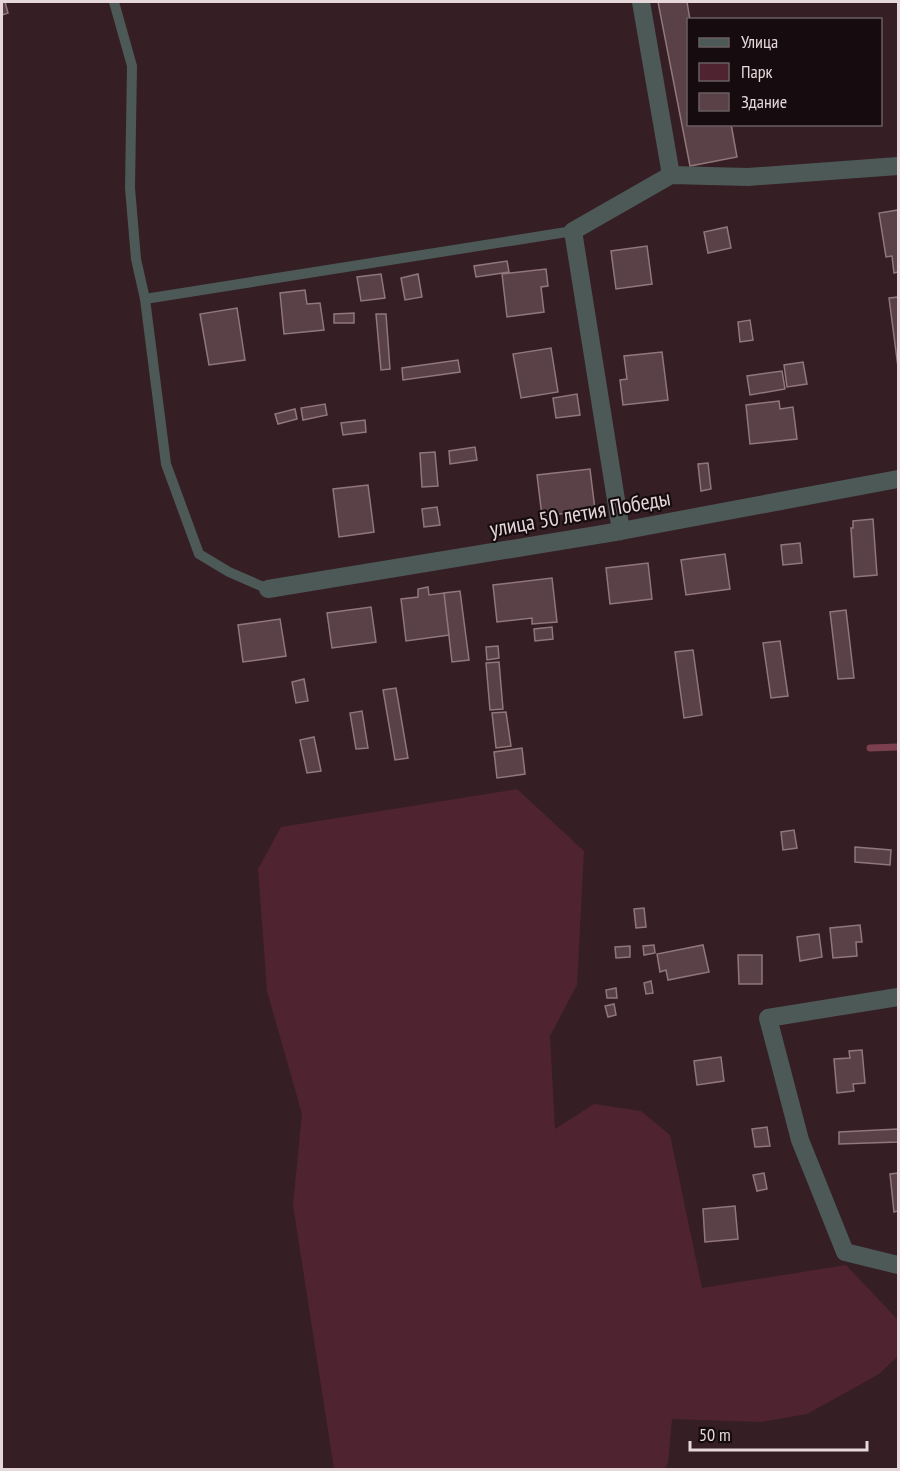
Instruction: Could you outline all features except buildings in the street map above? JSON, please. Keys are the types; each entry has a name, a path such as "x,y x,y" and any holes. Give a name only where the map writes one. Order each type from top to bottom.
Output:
{"street":[{"path":"641,2 671,175"},
{"path":"621,531 573,231 671,175 748,177 898,166"},
{"name":"улица 50 летия Победы","path":"268,589 621,531 898,479"},
{"path":"898,997 768,1018 800,1140 845,1252 898,1265"}],"lane":[{"path":"114,2 132,66 130,188 136,259 145,299 166,464 199,554 229,572 268,589"},
{"path":"145,299 573,231"}],"green space":[{"path":"517,789 584,851 577,985 550,1036 555,1129 594,1104 641,1111 670,1135 702,1288 846,1265 898,1320 898,1356 879,1374 807,1414 761,1422 672,1419 668,1463 665,1469 334,1469 293,1205 302,1114 267,991 258,869 281,827"}],"waterway":[{"path":"870,748 898,747"}]}
